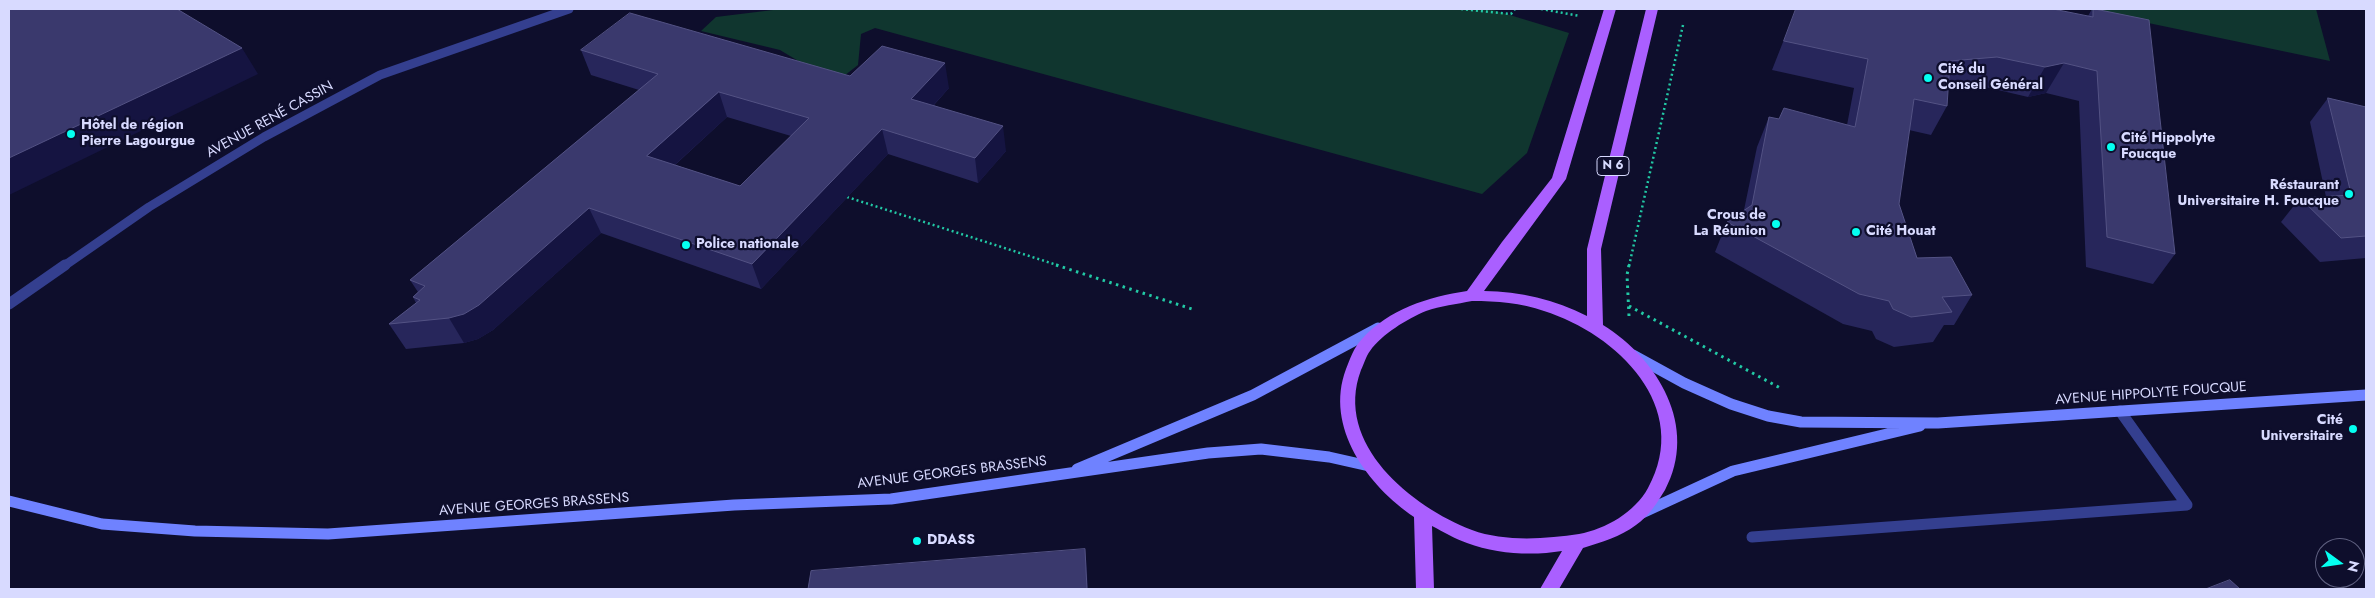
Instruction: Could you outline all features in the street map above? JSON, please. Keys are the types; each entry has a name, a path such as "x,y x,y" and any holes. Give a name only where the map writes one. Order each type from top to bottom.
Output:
{"main road":[{"path":"1472,296 1507,246 1559,179 1610,9"},
{"name":"N 6","path":"1595,327 1594,249 1652,9"},
{"path":"1472,296 1513,298 1556,309 1595,327 1632,354 1652,381 1670,425 1670,458 1658,490 1634,517 1608,532 1577,543 1525,547 1480,539 1471,537 1423,515 1392,492 1369,466 1350,424 1348,383 1364,347 1394,319 1430,303 1472,296"},
{"path":"1423,515 1426,589"},
{"path":"1548,589 1577,543"}],"street":[{"name":"AVENUE RENÉ CASSIN","path":"9,304 149,207 264,137 380,75 569,9"},
{"name":"AVENUE GEORGES BRASSENS","path":"1062,476 1253,395 1394,319"},
{"name":"AVENUE HIPPOLYTE FOUCQUE","path":"1632,354 1684,384 1731,404 1768,416 1801,422 1938,423 2366,395"},
{"path":"1752,537 2187,505 2120,411"},
{"name":"AVENUE HIPPOLYTE FOUCQUE","path":"1634,517 1732,471 1814,450 1938,423"},
{"name":"AVENUE GEORGES BRASSENS","path":"9,501 102,524 214,532 328,534 734,504 891,498 1062,476 1208,454 1261,449 1329,457 1369,466"}],"path":[{"path":"1460,9 1511,14 1515,9"},
{"path":"1541,9 1580,16"},
{"path":"1632,354 1627,275 1683,25"},
{"path":"847,197 1192,308"},
{"path":"1629,306 1788,392"}],"green space":[{"path":"781,9 1490,9 1569,33 1527,153 1482,194 875,28 861,34 858,65 835,83 780,50 701,31 716,17"},
{"path":"2091,9 2316,9 2330,61 2091,11"}],"building":[{"name":"Hôtel de région Pierre Lagourgue","path":"9,9 177,9 242,48 9,158"},
{"path":"1796,9 2053,9 2093,17 2093,9 2095,9 2149,20 2175,254 2107,237 2097,71 2064,63 2045,67 1997,57 1950,61 1947,106 1914,99 1899,204 1917,258 1951,257 1972,295 1942,297 1952,312 1911,317 1893,309 1889,301 1859,294 1727,222 1752,205 1769,117 1779,119 1784,108 1855,127 1868,59 1784,41"},
{"path":"630,13 850,76 882,46 945,63 911,99 1003,126 975,158 882,129 752,264 589,208 479,305 464,314 449,318 389,324 420,300 413,297 425,286 410,280 658,74 581,50","holes":["719,92 809,118 740,186 647,156"]},
{"path":"2328,98 2366,107 2366,236 2341,238 2300,198 2351,195"},
{"path":"1085,549 1087,589 808,589 811,571"},
{"path":"2230,580 2240,589 2206,589"}],"place":[{"name":"Cité du Conseil Général","path":"1928,78"},
{"name":"Hôtel de région Pierre Lagourgue","path":"71,134"},
{"name":"Cité Hippolyte Foucque","path":"2111,147"},
{"name":"Réstaurant Universitaire H. Foucque","path":"2349,194"},
{"name":"Crous de La Réunion","path":"1776,224"},
{"name":"Cité Houat","path":"1856,232"},
{"name":"Police nationale","path":"686,245"},
{"name":"Cité Universitaire","path":"2353,429"},
{"name":"DDASS","path":"917,541"}]}
